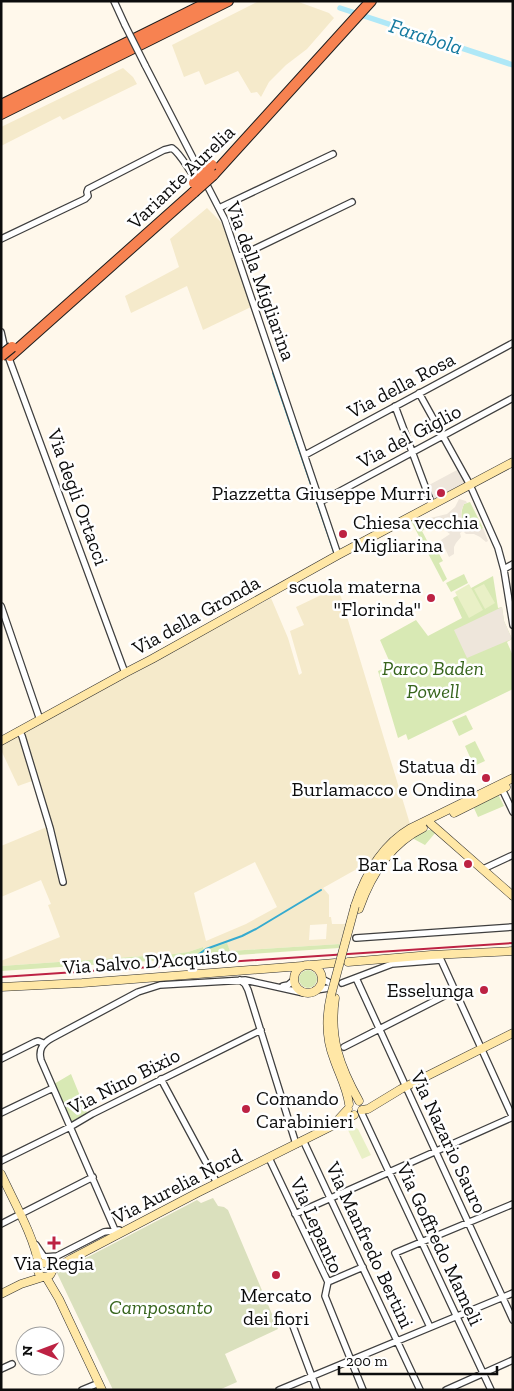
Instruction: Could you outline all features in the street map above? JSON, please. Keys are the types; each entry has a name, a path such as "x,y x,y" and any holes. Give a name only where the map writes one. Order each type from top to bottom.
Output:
{"highway":[{"path":"1,105 211,1"},
{"path":"1,114 228,1"},
{"name":"Variante Aurelia","path":"349,21 362,1"},
{"name":"Variante Aurelia","path":"1,364 8,353 194,188 349,21 371,1"}],"street":[{"name":"Via della Migliarina","path":"114,1 225,220 338,555"},
{"path":"1,239 87,197 88,189 164,150 172,148 177,152 193,176 211,195"},
{"path":"219,208 333,154"},
{"path":"238,257 352,202"},
{"name":"Via degli Ortacci","path":"1,332 125,673"},
{"name":"Via della Rosa","path":"305,455 513,343"},
{"path":"419,393 470,484 498,548 504,569 513,626"},
{"name":"Via del Giglio","path":"320,502 513,398"},
{"path":"396,406 432,505"},
{"name":"Via della Gronda","path":"1,741 338,555 513,462"},
{"path":"504,569 513,564"},
{"path":"1,606 40,720"},
{"path":"19,731 47,818 64,882"},
{"path":"359,1108 351,1113 348,1106 347,1090 333,1057 328,1021 331,991 357,908 376,871 388,855 409,836 432,821 513,778"},
{"path":"432,821 513,784"},
{"path":"502,789 513,812"},
{"path":"432,821 513,896"},
{"path":"483,869 513,855"},
{"path":"356,938 513,927"},
{"path":"348,962 513,951"},
{"path":"296,1214 513,1117 440,960 392,964 342,983"},
{"name":"Via Salvo D'Acquisto","path":"1,986 82,983 335,963 328,966 316,990"},
{"path":"311,965 317,968 331,991 336,1045 359,1108"},
{"path":"281,987 288,985 298,968 302,966"},
{"path":"280,968 287,969 294,977 297,988 304,993"},
{"name":"Via Nazario Sauro","path":"356,978 513,1320"},
{"name":"Via Manfredo Bertini","path":"240,980 245,984 249,994 300,1142 331,1198 420,1390"},
{"path":"115,1230 40,1058 43,1044 150,987 166,984 250,980 304,993 311,993 316,990 331,991"},
{"path":"249,994 253,986 262,984"},
{"path":"344,1047 454,992"},
{"name":"Via Nino Bixio","path":"1,1161 261,1030"},
{"name":"Via Aurelia Nord","path":"21,1284 45,1264 71,1259 325,1129 359,1108 368,1109 406,1087 513,1033"},
{"path":"1,1059 35,1042 38,1041 43,1044"},
{"path":"161,1079 217,1184"},
{"path":"1,1113 53,1088"},
{"path":"348,1106 354,1100 359,1108"},
{"name":"Via Aurelia Nord","path":"325,1129 340,1118 348,1106"},
{"name":"Via Goffredo Mameli","path":"359,1108 491,1390"},
{"name":"Via Lepanto","path":"269,1158 328,1282 325,1296 363,1390"},
{"path":"1,1174 45,1264 50,1276 45,1277"},
{"path":"1,1224 93,1177"},
{"path":"430,1327 396,1253 513,1204"},
{"path":"59,1299 45,1277 39,1274 45,1264 104,1232 126,1230"},
{"path":"45,1264 59,1299 100,1386 82,1390"},
{"path":"328,1282 363,1267"},
{"name":"Via Aurelia Nord","path":"1,1294 21,1284 45,1277"},
{"path":"279,1390 513,1293"},
{"path":"290,1318 317,1390"},
{"path":"446,1390 513,1360"},
{"path":"1,1369 12,1364"}],"shaded area":[{"path":"259,1 296,1 329,13 334,18 307,49 286,65 269,82 261,97 257,92 251,93 238,71 205,85 199,71 184,77 172,45"},
{"path":"123,68 133,77 137,84 63,120 60,116 1,146 1,127"},
{"path":"207,208 221,222 251,307 203,330 187,286 131,313 125,296 179,267 170,239"},
{"name":"Piazzetta Giuseppe Murri","path":"457,470 465,484 435,500 429,485"},
{"path":"459,499 467,503 464,504 461,512 465,526 474,529 483,528 488,541 486,542 474,534 466,534 463,531 460,533 461,537 454,547 454,554 449,557 441,540 450,534 426,519 447,514 455,507"},
{"path":"338,587 410,824 395,835 371,861 323,888 329,895 329,917 331,917 332,924 346,924 340,944 230,951 227,944 204,950 203,947 174,954 1,966 1,961 60,937 48,905 51,904 41,880 1,897 1,846 47,827 32,781 18,786 1,750 1,743 129,676 180,646 271,598 288,638 299,675 302,673 290,631 304,625 296,607","holes":["255,862 277,907 246,924 206,941 194,893","327,924 326,939 309,940 310,925"]},
{"path":"502,607 504,621 512,639 467,658 454,630"}],"green space":[{"path":"470,502 482,529 468,528 462,520 461,514 464,504"},
{"path":"411,521 424,521 428,527 422,531 433,552 437,550 443,561 439,563 447,579 443,582"},
{"path":"464,574 468,583 451,592 446,583"},
{"name":"Parco Baden Powell","path":"493,576 498,608 502,607 504,621 512,639 507,642 513,656 513,689 408,740 406,734 398,738 378,671 391,665 380,640 416,620 428,636 462,618 453,598"},
{"path":"469,584 483,610 469,618 455,592"},
{"path":"484,584 495,603 485,609 474,589"},
{"path":"466,715 473,729 459,736 452,721"},
{"path":"475,741 485,761 474,766 465,746"},
{"path":"498,794 504,806 478,817 473,806"},
{"path":"428,830 436,832 425,845 412,838"},
{"path":"227,943 230,951 340,944 339,948 1,971 1,966 174,954 203,947 204,950"},
{"path":"308,970 314,973 317,979 314,985 308,988 302,985 299,979 302,973"},
{"path":"71,1074 87,1113 71,1122 54,1084"},
{"path":"354,1127 358,1129 371,1155 362,1159 348,1130"},
{"name":"Camposanto","path":"213,1198 218,1206 228,1210 272,1314 275,1317 278,1329 225,1354 237,1382 219,1390 113,1390 57,1273 197,1200 201,1203"}],"waterway":[{"name":"Farabola","path":"340,8 513,65"},
{"path":"273,373 334,552"},
{"path":"195,957 206,949 256,929 321,890"}],"railway":[{"path":"1,977 513,943"}],"place":[{"name":"Piazzetta Giuseppe Murri","path":"441,493"},
{"name":"Chiesa vecchia Migliarina","path":"343,534"},
{"name":"scuola materna \"Florinda\"","path":"431,598"},
{"name":"Statua di Burlamacco e Ondina","path":"486,778"},
{"name":"Bar La Rosa","path":"468,864"},
{"name":"Esselunga","path":"484,990"},
{"name":"Comando Carabinieri","path":"246,1109"},
{"name":"Via Regia","path":"54,1243"},
{"name":"Mercato dei fiori","path":"276,1275"}]}
